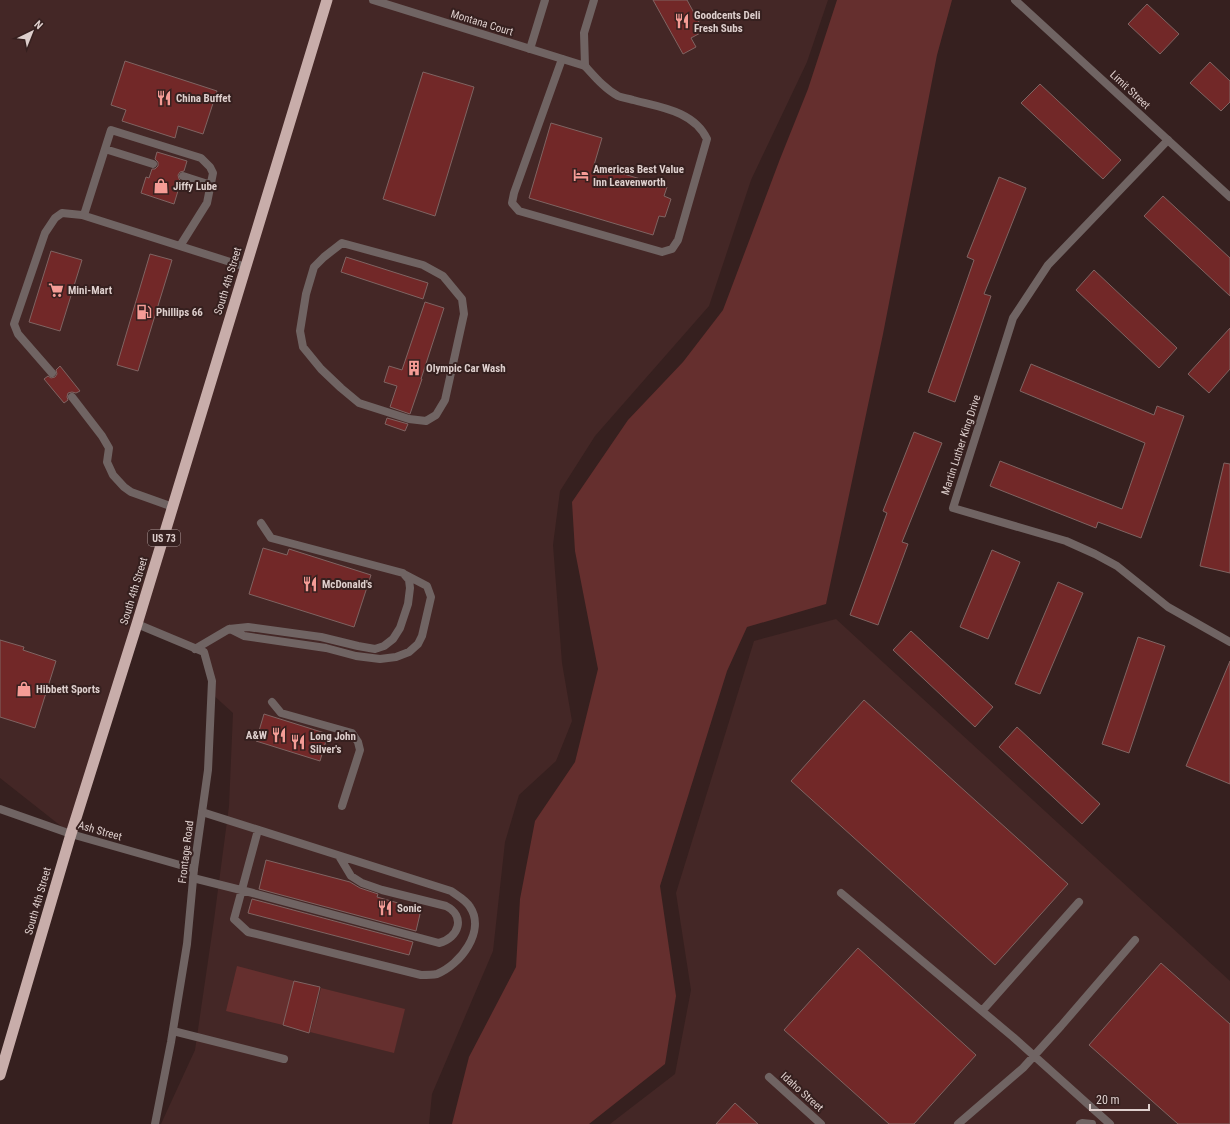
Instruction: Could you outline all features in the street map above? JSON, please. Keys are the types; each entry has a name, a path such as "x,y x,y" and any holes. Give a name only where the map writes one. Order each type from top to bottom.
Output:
{"highway":[{"name":"South 4th Street","path":"0,1075 71,834 173,507 327,0"}],"street":[{"name":"Montana Court","path":"373,0 586,66"},
{"path":"530,49 545,0"},
{"path":"562,59 514,193 512,203 519,212 662,252 672,249 678,240 707,139 703,130 694,121 681,114 618,96 600,83 586,66 584,33 594,0"},
{"name":"Limit Street","path":"1015,0 1230,197"},
{"path":"84,216 111,130 200,158 210,167 213,174 207,203 180,246"},
{"name":"Martin Luther King Drive","path":"1168,140 1048,265 1013,318 953,508 1066,541 1095,554 1117,566 1168,607 1230,642"},
{"path":"105,148 153,164"},
{"path":"183,176 211,185"},
{"path":"52,373 18,334 14,324 45,233 55,218 62,213 84,216 246,267"},
{"path":"342,243 422,265 443,276 462,299 464,314 445,400 436,415 426,421 409,419 359,403 341,388 321,369 303,347 300,331 306,294 314,267 342,243"},
{"path":"72,397 102,436 109,448 107,462 113,476 131,492 173,507"},
{"path":"229,629 244,636 326,648 356,656 380,659 396,657 409,652 418,644 422,636 432,598 427,586 403,573 271,538 261,523"},
{"path":"195,649 229,629 248,627 321,636 358,646 376,649 384,646 393,639 400,628 408,604 410,588 409,580 403,573"},
{"name":"Frontage Road","path":"137,624 204,652 212,681 208,770 194,869 187,944 173,1032 155,1124"},
{"path":"272,702 282,713 352,733 358,742 360,750 342,806"},
{"name":"Ash Street","path":"0,809 71,834 194,869"},
{"path":"202,812 451,891 470,906 474,914 476,924 473,936 467,949 448,968 435,974 421,975 248,932 234,919 258,830"},
{"path":"193,878 439,943 454,935 458,924 457,917 451,909 446,906 382,890 362,883 351,876 339,856"},
{"path":"841,893 1034,1056 1110,1124"},
{"path":"982,1012 1079,902"},
{"path":"958,1124 1023,1068 1135,940"},
{"path":"173,1032 284,1058"},
{"name":"Idaho Street","path":"769,1077 821,1124"},
{"path":"1080,1124 1092,1124"}],"shaded area":[{"path":"0,0 828,0 807,62 751,180 709,306 595,436 560,491 553,545 562,663 572,721 556,761 519,795 505,842 493,951 432,1094 429,1124 161,1124 195,1050 229,806 233,713 211,693 203,652 138,624 71,834 0,778"},
{"path":"837,0 952,0 937,55 883,334 826,604 747,627 727,671 660,886 676,996 665,1064 589,1124 452,1124 469,1057 516,967 520,899 535,821 575,762 598,669 575,551 572,502 628,420 683,362 723,310 808,89"},
{"path":"836,619 1230,981 1230,1124 610,1124 675,1074 691,990 676,893 754,641"},
{"path":"237,966 294,981 283,1025 226,1011"},
{"path":"321,988 405,1009 394,1053 310,1032"}],"building":[{"name":"Goodcents Deli Fresh Subs","path":"653,0 687,0 704,31 691,38 696,47 683,54"},
{"path":"1147,4 1179,34 1160,54 1128,24"},
{"name":"China Buffet","path":"125,61 217,91 203,134 178,126 175,138 122,121 126,110 111,105"},
{"path":"1210,62 1230,81 1230,102 1221,111 1190,83"},
{"path":"423,72 474,87 435,216 383,199"},
{"path":"1040,84 1121,160 1103,179 1021,103"},
{"name":"Americas Best Value Inn Leavenworth","path":"551,123 602,138 594,165 667,187 664,196 671,199 665,217 659,216 653,235 529,198"},
{"name":"Jiffy Lube","path":"157,152 187,161 184,171 180,172 178,175 181,181 174,204 141,193 146,177 149,178 152,169 155,169 158,166 158,162 155,159"},
{"path":"999,177 1026,188 984,294 991,296 955,402 928,392 974,260 967,257"},
{"path":"1163,196 1230,258 1230,296 1144,216"},
{"name":"Mini-Mart","path":"51,251 82,260 60,331 29,322"},
{"name":"Phillips 66","path":"150,254 172,260 138,371 117,365"},
{"path":"346,257 428,283 423,299 341,272"},
{"path":"1094,270 1177,348 1159,368 1076,290"},
{"name":"Olympic Car Wash","path":"425,302 444,308 410,414 390,407 397,386 384,382 389,366 402,370"},
{"path":"1230,328 1230,369 1209,393 1188,374"},
{"path":"1031,364 1154,415 1157,406 1184,416 1141,538 1098,522 1096,528 990,486 1000,461 1122,509 1145,443 1020,391"},
{"path":"60,366 80,391 76,393 68,393 68,400 64,403 44,379 48,376 51,378 55,377 57,374 56,370"},
{"path":"387,418 408,424 405,431 385,424"},
{"path":"914,432 942,443 902,542 908,544 878,625 850,615 887,513 883,511"},
{"path":"1224,463 1230,464 1230,573 1200,566"},
{"name":"McDonald's","path":"263,548 287,555 289,549 371,575 354,627 249,594"},
{"path":"992,550 1020,562 988,639 960,627"},
{"path":"1058,582 1083,593 1040,694 1015,684"},
{"path":"911,631 993,707 975,727 893,650"},
{"path":"1138,637 1165,646 1129,753 1102,744"},
{"name":"Hibbett Sports","path":"0,640 24,647 23,650 56,661 35,728 0,717"},
{"path":"1230,661 1230,784 1186,766"},
{"path":"864,700 1068,884 995,965 791,781"},
{"path":"264,714 328,734 320,761 256,741"},
{"path":"1017,727 1100,804 1082,824 999,747"},
{"path":"266,860 350,882 360,888 378,894 377,897 419,909 418,913 420,914 416,931 259,889"},
{"path":"252,899 413,942 409,955 248,913"},
{"path":"858,948 976,1055 914,1124 889,1124 784,1030"},
{"path":"1161,963 1230,1024 1230,1124 1178,1124 1089,1045"},
{"path":"294,981 320,987 309,1033 283,1025"},
{"path":"735,1103 758,1124 716,1124"}],"place":[{"name":"Goodcents Deli Fresh Subs","path":"682,21"},
{"name":"China Buffet","path":"164,98"},
{"name":"Americas Best Value Inn Leavenworth","path":"581,175"},
{"name":"Jiffy Lube","path":"161,186"},
{"name":"Mini-Mart","path":"56,290"},
{"name":"Phillips 66","path":"144,312"},
{"name":"Olympic Car Wash","path":"414,368"},
{"name":"McDonald's","path":"310,584"},
{"name":"Hibbett Sports","path":"24,689"},
{"name":"A&W","path":"279,735"},
{"name":"Long John Silver's","path":"298,742"},
{"name":"Sonic","path":"385,908"}]}
